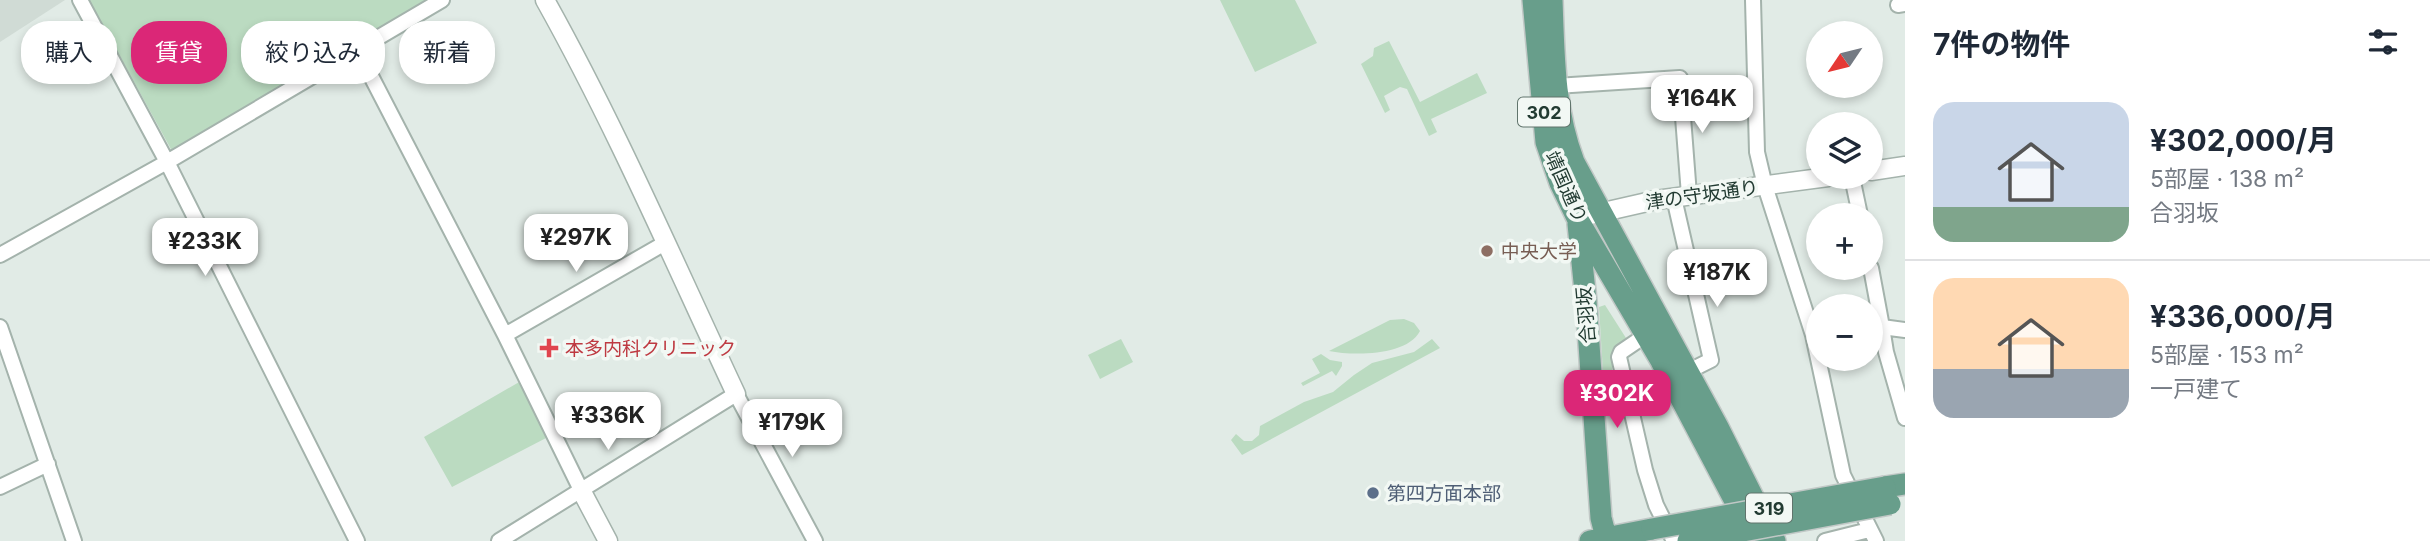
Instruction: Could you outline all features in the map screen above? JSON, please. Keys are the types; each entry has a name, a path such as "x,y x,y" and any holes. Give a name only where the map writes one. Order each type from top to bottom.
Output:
{"main road":[{"name":"靖国通り","path":"1534,0 1546,142 1560,183 1577,218 1646,335 1756,541"},
{"name":"靖国通り","path":"1552,0 1556,86 1566,143 1775,541"},
{"path":"1586,301 1591,241 1600,212"},
{"name":"合羽坂","path":"1577,218 1586,301 1601,540"},
{"path":"1588,268 1592,265 1601,267 1623,295"},
{"name":"319","path":"1601,540 1652,529 1896,494"},
{"name":"319","path":"1688,541 1896,494"}],"street":[{"path":"80,0 167,162 357,541"},
{"path":"385,33 442,0"},
{"path":"545,0 579,61 736,394 815,541"},
{"path":"1753,0 1757,152 1765,186 1813,335 1843,475 1873,536 1825,541"},
{"path":"1556,86 1680,78 1682,196 1711,360 1693,369 1684,365"},
{"path":"0,255 167,162 298,84"},
{"path":"375,84 608,541"},
{"path":"1883,169 1905,166"},
{"name":"津の守坂通り","path":"1577,218 1682,196 1806,180"},
{"path":"505,335 665,243"},
{"path":"0,327 74,541"},
{"path":"1883,327 1905,330"},
{"path":"1883,333 1905,418"},
{"path":"1646,335 1621,352 1619,357 1645,470 1656,505 1674,541"},
{"path":"499,541 736,394"},
{"path":"0,487 48,464"}],"shaded area":[{"path":"0,0 65,0 32,21 21,21 21,28 0,42"}],"green space":[{"path":"89,0 426,0 385,24 385,21 241,21 241,84 285,84 172,151 135,84 227,84 227,21 131,21 131,76 117,51 117,21 101,21"},
{"path":"1220,0 1295,0 1317,43 1255,72"},
{"path":"1389,41 1420,102 1477,73 1487,93 1431,119 1437,132 1429,136 1407,89 1400,87 1384,96 1390,110 1385,113 1361,64 1373,56 1374,48"},
{"path":"1605,305 1626,338 1612,351 1612,372 1603,373 1599,307"},
{"path":"1404,319 1414,323 1420,331 1404,345 1379,352 1352,354 1329,351 1390,320"},
{"path":"1121,339 1133,362 1100,379 1088,355"},
{"path":"1432,339 1440,348 1242,455 1231,440 1236,434 1244,441 1252,441 1259,435 1260,426 1304,402 1333,392 1372,363 1414,352"},
{"path":"1321,354 1330,360 1342,362 1342,366 1336,376 1332,371 1303,386 1301,383 1320,373 1312,359"},
{"path":"521,381 548,437 452,487 424,437"}],"place":[{"name":"中央大学","path":"1487,251"},
{"name":"本多内科クリニック","path":"549,348"},
{"name":"第四方面本部","path":"1373,493"}]}
